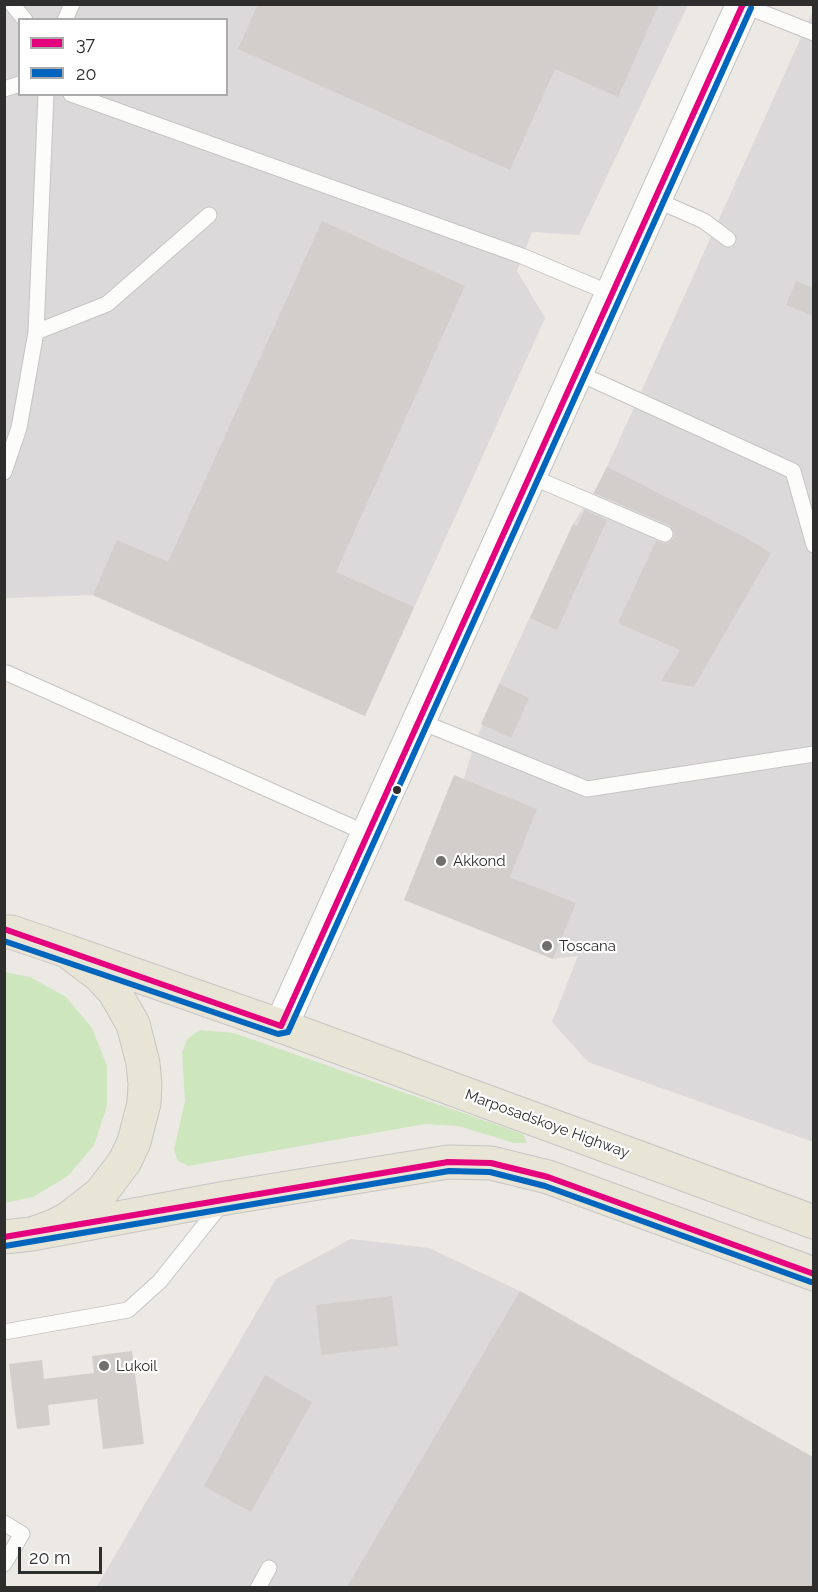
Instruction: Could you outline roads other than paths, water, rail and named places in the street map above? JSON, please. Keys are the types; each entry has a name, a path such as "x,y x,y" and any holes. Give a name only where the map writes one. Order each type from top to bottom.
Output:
{"main road":[{"name":"Marposadskoye Highway","path":"7,931 281,1026 813,1222"},
{"path":"18,1236 69,1218 101,1193 125,1161 134,1142 144,1103 143,1064 133,1024 114,991 99,975 67,951"},
{"path":"18,1236 226,1198 448,1162 491,1163 548,1177 813,1274"}],"street":[{"path":"281,1026 743,5"}],"lane":[{"path":"12,4 23,18"},
{"path":"66,18 72,4"},
{"path":"743,5 813,33"},
{"path":"4,472 19,428 36,332 46,96"},
{"path":"77,96 522,256 612,294"},
{"path":"654,199 704,221 728,239"},
{"path":"36,332 107,304 209,215"},
{"path":"576,372 793,471 813,545"},
{"path":"530,476 665,534"},
{"path":"7,672 368,834"},
{"path":"419,721 587,789 813,754"},
{"path":"4,1332 128,1310 160,1281 226,1198"},
{"path":"4,1523 22,1534 4,1564"},
{"path":"258,1587 269,1568"}],"place":[{"name":"Akkond","path":"441,861"},
{"name":"Toscana","path":"547,946"},
{"name":"Lukoil","path":"104,1366"}]}
